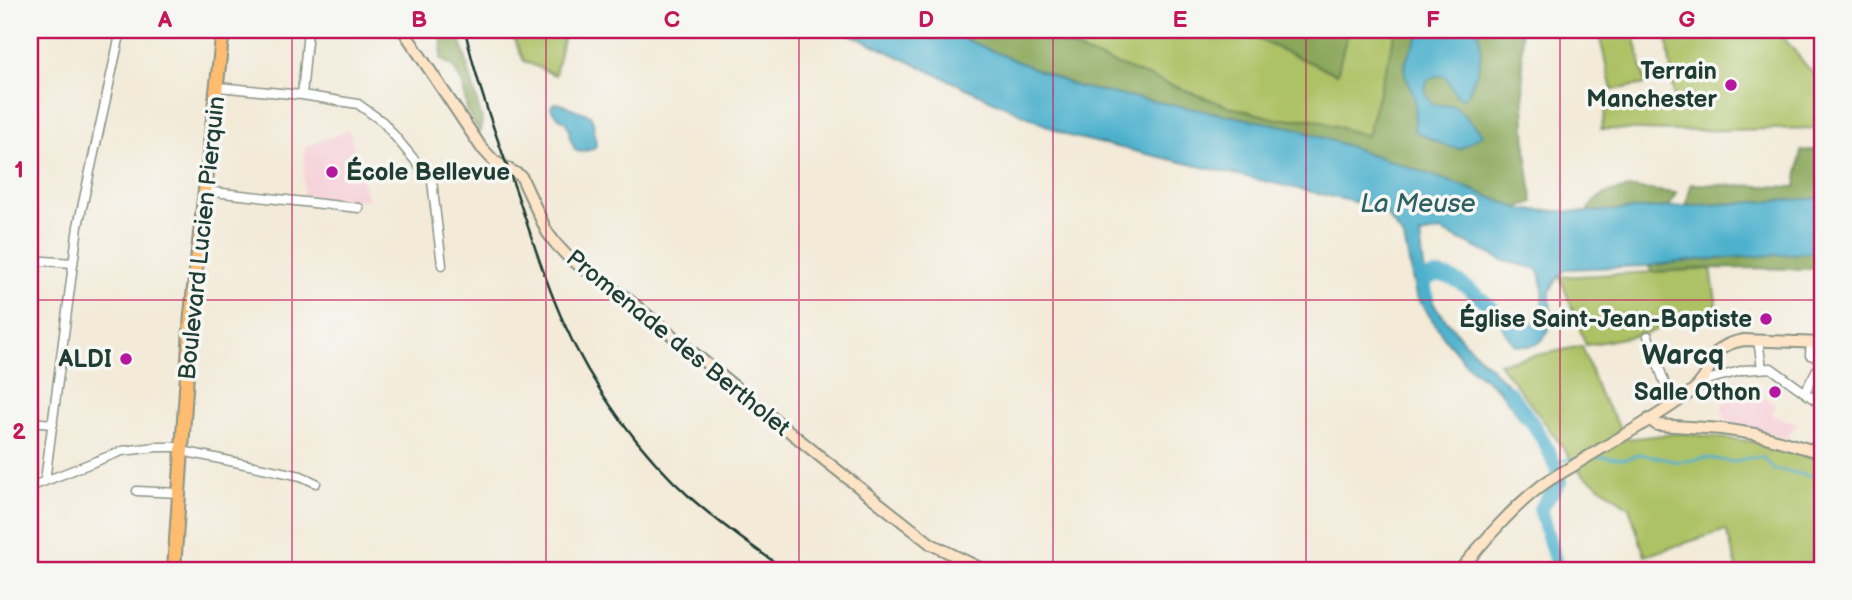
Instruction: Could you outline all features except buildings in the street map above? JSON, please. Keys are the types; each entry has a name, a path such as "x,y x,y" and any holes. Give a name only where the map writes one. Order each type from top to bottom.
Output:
{"main road":[{"name":"Boulevard Lucien Pierquin","path":"174,570 191,314 223,30"}],"street":[{"path":"45,481 78,226 121,30"},
{"path":"302,95 308,30"},
{"name":"Promenade des Bertholet","path":"402,30 485,153 521,176 547,232 565,254 625,297 931,544 985,570"},
{"path":"218,87 302,95 358,104 383,122 432,181 442,265"},
{"path":"204,191 359,208"},
{"path":"30,260 73,263"},
{"path":"1648,336 1665,387 1675,403"},
{"path":"1758,340 1762,368"},
{"path":"1703,381 1713,356 1721,347 1732,341 1816,343 1810,355 1822,359 1805,392"},
{"path":"1460,570 1509,514 1543,485 1675,403 1703,381 1744,370 1771,368 1822,405"},
{"path":"1649,419 1657,425 1755,434 1822,453"},
{"path":"30,422 53,424"},
{"path":"30,487 122,451 157,447 182,449 301,477 316,483"},
{"path":"136,491 179,493"}],"shaded area":[{"name":"École Bellevue","path":"349,130 368,200 303,196 305,147"},
{"path":"1742,377 1775,405 1772,416 1797,423 1787,438 1727,422 1722,404 1729,401 1723,383"}],"green space":[{"path":"440,30 458,30 482,120 480,133 467,111 463,85 453,67 441,59"},
{"path":"510,30 565,30 555,75 524,61"},
{"path":"943,30 1025,30 1227,106 1277,119 1313,119 1367,136 1396,30 1521,30 1526,150 1533,202 1517,208 1463,186 1295,128 1078,87"},
{"path":"952,30 1520,30 1378,156 1262,122 1172,105"},
{"path":"1236,30 1348,30 1337,74"},
{"path":"1598,30 1633,30 1646,84 1612,90"},
{"path":"1666,30 1762,30 1785,39 1822,85 1822,128 1678,131 1601,129 1607,105 1675,106"},
{"path":"1822,149 1822,199 1686,207 1691,184 1796,187 1801,151"},
{"path":"1632,188 1676,193 1669,207 1588,212 1592,204 1602,196"},
{"path":"1822,252 1822,269 1720,268 1653,272 1648,266 1696,260"},
{"path":"1711,269 1717,308 1710,310 1711,317 1586,345 1560,277"},
{"path":"1582,346 1599,393 1627,439 1681,433 1757,442 1822,461 1822,570 1738,570 1726,530 1645,556 1629,507 1582,474 1499,363"}],"water":[{"name":"La Meuse","path":"833,30 943,30 1078,87 1295,128 1463,186 1522,210 1588,212 1822,198 1822,252 1696,260 1648,266 1565,269 1550,292 1550,324 1545,337 1536,344 1523,346 1515,345 1499,321 1514,319 1522,326 1533,324 1543,298 1538,269 1504,261 1441,231 1420,235 1425,276 1434,305 1464,342 1519,395 1521,419 1500,391 1468,366 1446,340 1416,296 1404,238 1381,208 1069,136 848,33"},
{"path":"1422,30 1478,30 1481,47 1479,63 1468,94 1464,98 1457,96 1445,76 1435,76 1427,81 1425,93 1432,104 1455,106 1483,134 1460,149 1446,146 1414,131 1415,101 1405,65"},
{"path":"554,103 590,115 596,145 593,149 580,152 575,150 565,121 557,116 551,107"}],"waterway":[{"path":"1427,298 1424,282 1429,278 1443,276 1455,280 1479,297 1519,334"},
{"path":"1509,392 1539,434 1560,482 1540,509 1558,570"},
{"path":"1595,457 1627,459 1640,454 1679,462 1707,458 1733,462 1763,457 1774,470 1822,478"},
{"path":"1554,461 1575,459"}],"railway":[{"path":"465,30 488,111 544,273 574,345 602,394 636,440 673,481 715,518 786,570"}],"place":[{"name":"Terrain Manchester","path":"1731,85"},
{"name":"École Bellevue","path":"332,172"},
{"name":"Église Saint-Jean-Baptiste","path":"1766,319"},
{"name":"ALDI","path":"126,359"},
{"name":"Salle Othon","path":"1775,392"}],"district":[{"name":"Warcq","path":"1683,355"}]}
